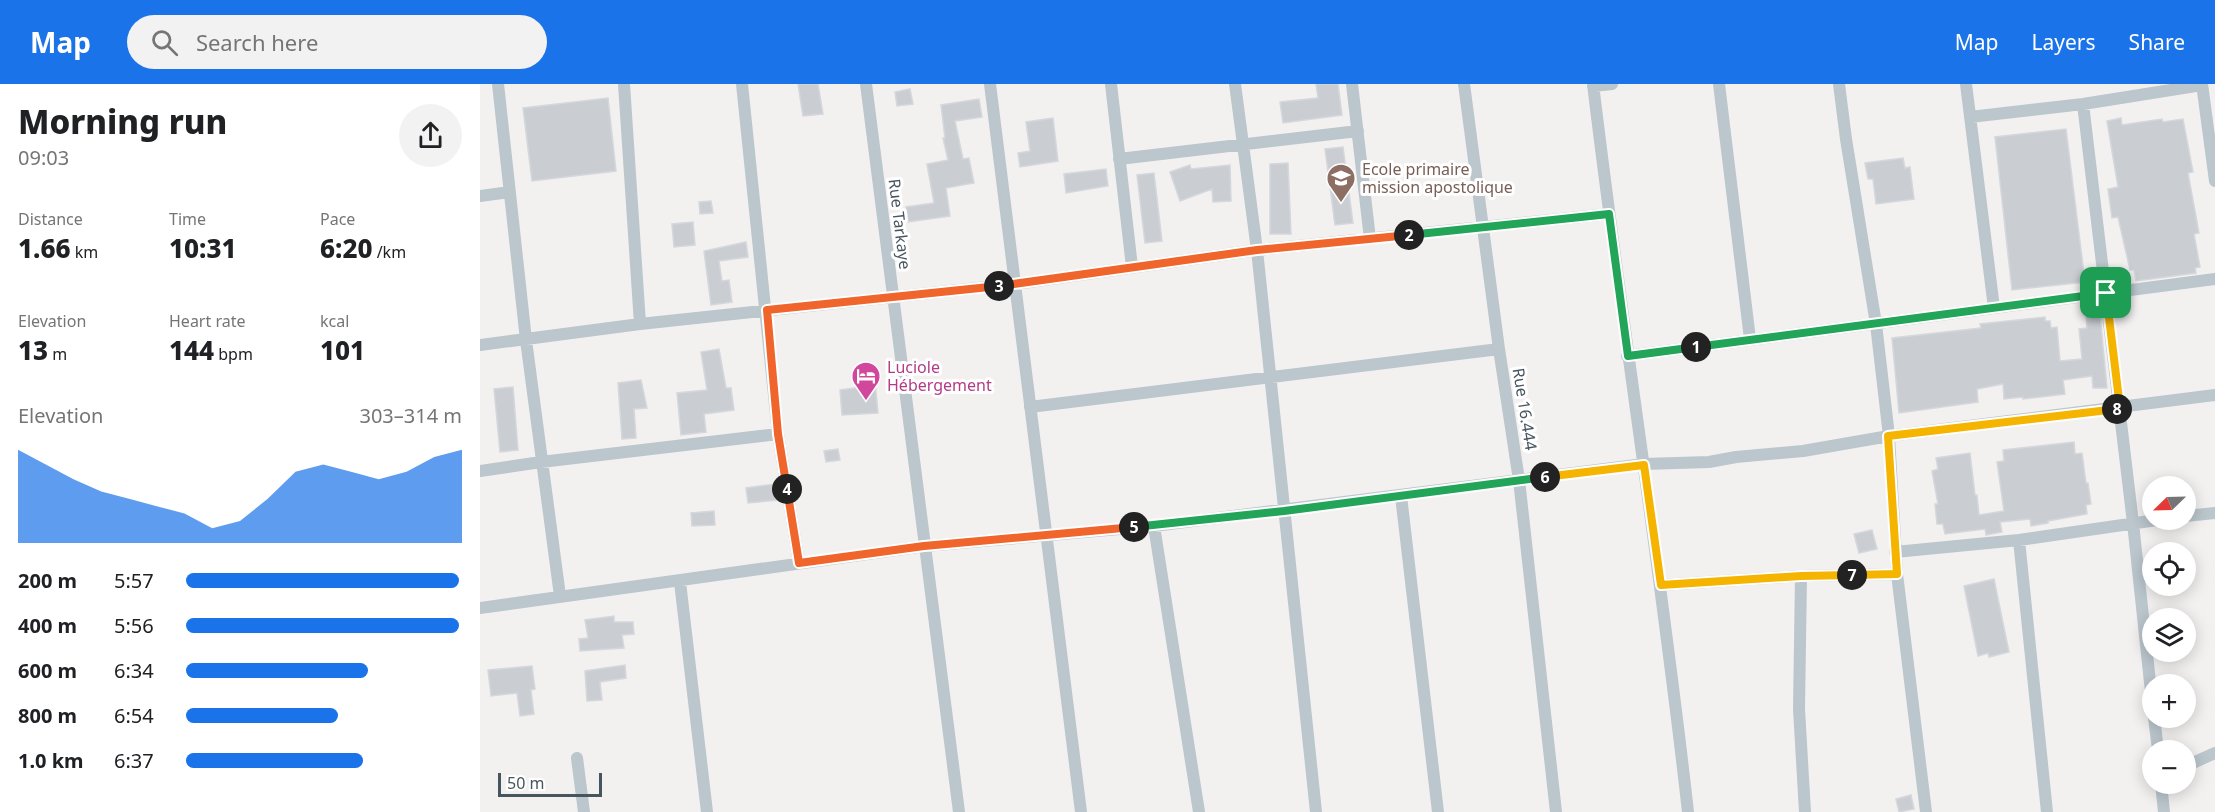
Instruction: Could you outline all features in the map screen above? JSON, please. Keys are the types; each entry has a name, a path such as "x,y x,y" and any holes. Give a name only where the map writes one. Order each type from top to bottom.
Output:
{"street":[{"path":"498,84 526,340 560,596"},
{"path":"624,84 640,324"},
{"path":"742,84 778,434 799,563"},
{"name":"Rue Tarkaye","path":"866,84 959,812"},
{"path":"990,84 1082,812"},
{"path":"1110,84 1132,267"},
{"path":"1235,84 1257,250 1316,812"},
{"path":"1352,84 1370,239"},
{"name":"Rue 16.444","path":"1464,84 1482,228 1519,480 1556,812"},
{"path":"1612,84 1593,85 1628,356 1661,585 1688,812"},
{"path":"1719,84 1750,339"},
{"path":"1839,84 1876,324 1888,436 1897,574 1926,812"},
{"path":"1966,84 1994,308"},
{"path":"1970,117 2083,104 2202,84 2215,181"},
{"path":"2083,104 2149,674"},
{"path":"1119,159 1358,131"},
{"path":"480,196 510,192"},
{"path":"480,345 640,324 1015,284 1257,250 1609,214"},
{"path":"1628,356 2215,279"},
{"path":"1030,407 1499,349"},
{"path":"480,608 680,582 924,546 1154,526 1644,465 1709,462 1736,457 1803,451 1888,436 2215,395"},
{"path":"480,471 778,434"},
{"path":"1401,496 1438,812"},
{"path":"2196,515 2215,513"},
{"path":"1895,552 2019,540 2142,522"},
{"path":"1154,526 1199,812"},
{"path":"2019,540 2047,812"},
{"path":"1661,585 1801,576 1897,574"},
{"path":"1801,576 1799,709 1805,812"},
{"path":"680,582 707,812"},
{"path":"2196,762 2215,753"},
{"path":"577,758 584,812"},
{"path":"2162,794 2164,812"}],"building":[{"path":"798,84 818,84 823,114 803,116"},
{"path":"1316,84 1338,84 1342,115 1283,123 1280,102 1318,98"},
{"path":"910,89 913,104 897,106 895,92"},
{"path":"608,98 616,171 532,181 523,108"},
{"path":"979,99 982,117 955,121 963,159 969,158 974,183 946,188 950,216 908,222 906,207 934,203 927,164 948,160 943,138 945,138 941,105"},
{"path":"1053,118 1058,161 1020,167 1018,153 1030,151 1026,122"},
{"path":"2121,118 2122,125 2162,119 2163,122 2183,119 2193,172 2188,173 2199,233 2194,234 2200,267 2195,268 2196,273 2136,281 2134,270 2130,270 2118,217 2112,218 2108,189 2118,187 2107,121"},
{"path":"2066,129 2085,282 2012,290 1995,137"},
{"path":"1343,147 1353,223 1335,225 1325,149"},
{"path":"1903,158 1905,168 1910,167 1914,199 1876,204 1873,179 1868,179 1865,163"},
{"path":"1288,163 1291,234 1270,234 1270,164"},
{"path":"1190,165 1191,169 1230,165 1231,201 1213,202 1212,189 1180,201 1170,172"},
{"path":"1106,169 1108,186 1066,193 1064,174"},
{"path":"1154,173 1162,241 1145,243 1137,175"},
{"path":"711,201 713,213 700,214 699,202"},
{"path":"693,222 695,245 674,247 672,224"},
{"path":"746,242 748,257 719,261 722,281 729,280 732,302 711,305 704,251"},
{"path":"2100,315 2107,388 2093,388 2092,376 2063,380 2065,394 2004,399 2003,384 1977,389 1978,402 1899,413 1892,338 1981,328 1980,324 2045,317 2045,321 2050,321 2051,328 2057,327 2060,361 2082,359 2079,329 2087,328 2086,316"},
{"path":"719,349 726,388 731,388 734,410 704,414 706,432 681,435 677,393 707,390 701,352"},
{"path":"641,380 647,408 634,409 636,438 622,439 618,383"},
{"path":"875,382 878,413 842,415 840,390 863,387 863,383"},
{"path":"513,387 518,450 500,452 494,389"},
{"path":"2074,442 2075,454 2082,453 2086,483 2088,483 2091,504 2086,505 2087,514 2031,526 2030,519 2000,522 2002,532 1986,535 1985,529 1945,534 1943,524 1937,524 1935,504 1938,504 1932,471 1938,469 1936,458 1970,453 1979,515 2004,511 1997,462 2004,461 2003,450"},
{"path":"838,449 840,460 826,462 824,451"},
{"path":"776,484 778,500 748,503 746,488"},
{"path":"714,511 715,525 692,526 691,513"},
{"path":"1872,530 1877,549 1859,553 1854,534"},
{"path":"1994,579 2009,652 1989,657 1988,653 1978,656 1964,586"},
{"path":"614,616 614,622 633,622 634,634 622,635 624,648 580,651 579,639 588,638 585,620"},
{"path":"625,665 626,678 600,682 602,700 587,701 585,671"},
{"path":"532,666 535,689 531,690 534,714 520,716 517,693 491,696 488,670"},
{"path":"1911,795 1914,809 1899,812 1896,799"}],"place":[{"name":"Ecole primaire mission apostolique","path":"1341,204"},
{"name":"Luciole Hébergement","path":"866,402"}],"route":[{"path":"1609,214 1628,356 2106,293 2120,408 1888,436 1897,574 1801,576 1661,585 1644,465 1284,511 1154,526 924,546 799,563 778,434 767,310 1015,284 1257,250 1609,214"}]}
